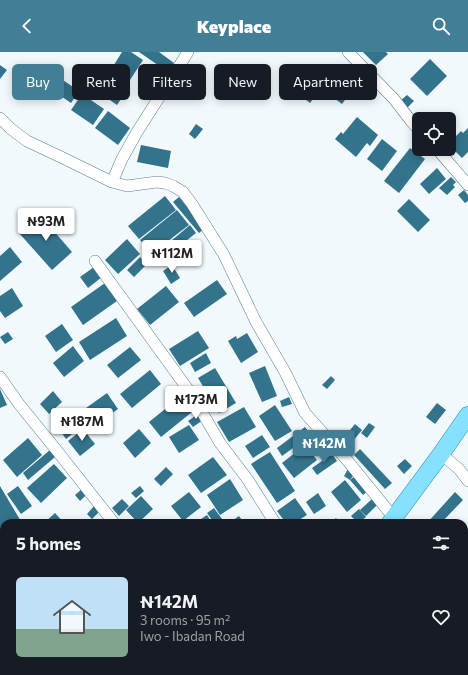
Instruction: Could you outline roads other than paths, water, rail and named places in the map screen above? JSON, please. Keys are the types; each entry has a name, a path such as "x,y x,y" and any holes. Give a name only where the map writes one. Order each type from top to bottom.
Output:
{"main road":[{"path":"393,519 468,415"}],"street":[{"path":"112,182 122,159 137,132 188,52"},
{"path":"348,52 394,99 412,122"},
{"path":"0,118 11,129 27,141 61,156 112,182 127,186 157,182 165,183 183,192 224,255 256,322 285,372 305,412 347,460 391,519"},
{"path":"442,156 468,185"},
{"path":"95,261 192,395 220,443 248,480 272,519"},
{"path":"0,377 19,404 111,519"},
{"path":"441,454 458,469 468,481"}]}
